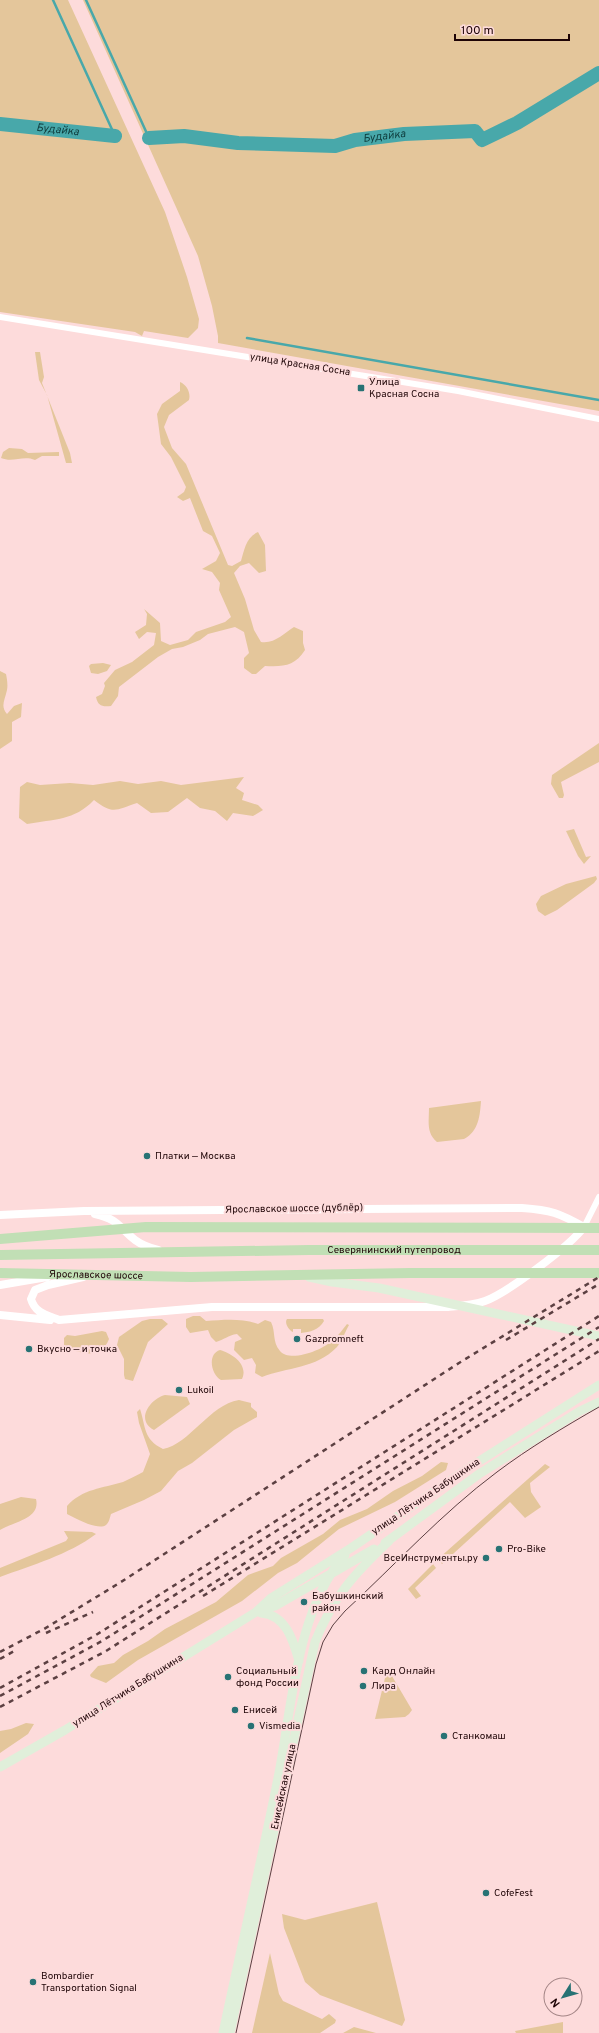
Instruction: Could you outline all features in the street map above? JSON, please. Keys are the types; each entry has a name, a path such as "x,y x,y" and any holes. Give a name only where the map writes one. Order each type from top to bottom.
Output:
{"main road":[{"path":"0,1239 146,1227 599,1228"},
{"name":"Северянинский путепровод","path":"189,1252 309,1250 599,1250"},
{"name":"Ярославское шоссе","path":"0,1255 189,1252"},
{"name":"Ярославское шоссе","path":"0,1273 191,1277 300,1275"},
{"path":"300,1275 599,1273"},
{"path":"300,1275 332,1282 379,1288 599,1336"},
{"name":"улица Лётчика Бабушкина","path":"0,1767 65,1730 256,1612 271,1598 351,1548 473,1465 599,1385"},
{"name":"улица Лётчика Бабушкина","path":"256,1612 275,1606 389,1541 480,1474 580,1411 599,1402"},
{"name":"Енисейская улица","path":"230,2033 315,1642 326,1615 345,1587 364,1565 389,1541"},
{"name":"Енисейская улица","path":"223,2033 278,1777 299,1661 310,1618 327,1577 351,1548"},
{"path":"256,1612 271,1613 279,1619 293,1639 299,1661"}],"street":[{"name":"улица Красная Сосна","path":"0,317 458,391 599,419"},
{"path":"0,1314 58,1320 212,1307 448,1307 466,1305 484,1301 509,1288 574,1239 589,1219 599,1197"},
{"name":"Ярославское шоссе (дублёр)","path":"0,1215 84,1211 522,1208 559,1213 584,1227"},
{"path":"84,1211 111,1219 118,1223 135,1240 147,1247 165,1252"},
{"path":"0,1285 64,1274"},
{"path":"58,1320 41,1314 33,1308 31,1299 35,1290 48,1284 90,1275"}],"shaded area":[{"path":"0,0 68,0 165,212 187,277 199,319 198,328 188,338 144,331 142,336 135,332 0,312"},
{"path":"83,0 599,0 599,411 218,343 212,306 198,256"},
{"path":"35,352 40,352 44,377 42,383 46,394 39,380"},
{"path":"180,382 185,385 188,390 189,400 169,415 164,427 172,448 186,464 228,565 232,566 241,561 248,541 254,534 258,532 265,545 266,571 259,573 249,563 240,566 234,573 245,599 254,630 261,642 266,642 279,638 294,627 303,631 303,643 305,650 293,662 283,666 265,666 256,674 252,674 244,668 244,658 249,653 244,632 235,627 208,634 200,640 183,647 172,649 158,657 119,687 118,696 111,706 103,706 99,704 96,697 102,694 105,686 104,683 115,670 132,662 154,645 156,633 147,632 139,639 135,632 146,625 147,614 144,609 160,623 161,641 170,645 188,640 196,632 225,622 231,617 219,590 220,583 212,572 202,569 216,561 220,553 212,536 203,531 190,498 183,501 177,497 184,492 186,487 171,457 161,444 157,414 162,404 180,391"},
{"path":"47,397 70,453 72,463 66,463"},
{"path":"9,448 22,449 28,453 59,452 59,456 42,456 35,460 26,458 10,460 1,458 3,452"},
{"path":"103,663 111,665 107,671 98,674 91,673 89,666 91,664"},
{"path":"0,671 6,674 7,680 7,688 3,706 7,714 14,706 22,703 21,717 12,722 12,741 0,749"},
{"path":"599,743 599,762 561,782 564,795 563,798 559,798 551,784 552,775"},
{"path":"244,777 236,788 244,793 242,800 258,805 263,810 253,816 233,813 227,821 215,811 200,808 187,798 168,812 151,813 137,803 115,810 106,808 94,800 79,812 71,816 55,820 27,824 19,818 20,787 27,782 40,785 70,783 93,785 120,781 138,784 161,781 181,785"},
{"path":"574,829 586,857 591,856 584,864 578,856 566,831"},
{"path":"596,876 597,879 594,883 557,910 545,916 538,911 536,904 541,896 566,884"},
{"path":"481,1101 478,1122 473,1132 469,1136 464,1139 437,1142 433,1138 429,1126 429,1108"},
{"path":"193,1316 200,1316 206,1321 239,1320 258,1324 265,1320 271,1322 278,1348 280,1351 291,1356 306,1354 322,1348 335,1338 347,1324 349,1325 337,1347 320,1360 311,1364 262,1377 255,1373 256,1365 252,1358 244,1360 234,1350 235,1342 242,1339 237,1334 231,1335 216,1342 211,1337 208,1330 190,1333 186,1327 186,1319"},
{"path":"162,1319 168,1324 148,1342 133,1381 125,1379 124,1359 117,1345 119,1337 142,1321"},
{"path":"287,1319 323,1319 324,1321 317,1328 301,1333 301,1329 293,1329 293,1332 290,1330 287,1326"},
{"path":"102,1331 106,1332 109,1339 101,1350 95,1353 83,1353 64,1346 64,1338 67,1335 75,1336"},
{"path":"220,1350 238,1360 243,1369 244,1374 242,1379 221,1380 215,1374 212,1360 216,1352"},
{"path":"165,1395 187,1397 190,1404 154,1430 148,1426 145,1416 150,1405 159,1397"},
{"path":"239,1400 251,1403 251,1407 257,1412 257,1417 234,1430 192,1463 178,1471 161,1491 111,1514 108,1523 102,1526 86,1523 67,1514 67,1506 79,1496 93,1490 123,1482 143,1472 150,1454 139,1423 137,1412 140,1409 146,1432 152,1441 163,1449 173,1446 182,1440 218,1409 228,1403"},
{"path":"441,1462 448,1463 446,1470 395,1502 339,1529 297,1563 278,1573 242,1601 138,1660 106,1683 91,1677 90,1675 98,1666 114,1663 123,1655 148,1641 165,1629 216,1602 248,1575 273,1566 281,1558 323,1534 340,1520 367,1509 393,1491 422,1476"},
{"path":"545,1464 550,1467 530,1483 531,1492 541,1507 525,1518 510,1502 442,1564 438,1559"},
{"path":"21,1497 36,1499 34,1511 24,1519 0,1530 0,1504"},
{"path":"64,1531 92,1532 96,1534 62,1554 0,1577 0,1568 66,1541 68,1538"},
{"path":"433,1564 436,1568 415,1588 421,1596 416,1599 408,1589"},
{"path":"387,1670 412,1710 405,1717 375,1719"},
{"path":"26,1723 34,1724 28,1734 0,1753 0,1731 11,1729"},
{"path":"377,1902 405,2020 402,2026 320,1995 305,1982 284,1928 282,1914 305,1920"},
{"path":"270,1953 279,1994 283,2001 322,2019 329,2014 336,2020 335,2023 320,2033 252,2033"},
{"path":"563,2022 563,2033 516,2033 515,2031"},
{"path":"354,2027 376,2033 343,2033"}],"waterway":[{"path":"53,0 115,136"},
{"path":"86,0 149,138"},
{"name":"Будайка","path":"149,138 184,136 238,143 335,146 355,140 404,134 475,131 482,140 517,123 599,73"},
{"name":"Будайка","path":"0,124 115,136"},
{"path":"247,338 599,400"}],"tram line":[{"path":"236,2033 316,1664 323,1642 333,1625 345,1611 457,1505 497,1472 560,1430 599,1407"}],"railway":[{"path":"0,1652 44,1629 121,1582 459,1363 599,1277"},
{"path":"506,1340 599,1284"},
{"path":"0,1688 96,1635 599,1316"},
{"path":"0,1696 102,1641 599,1327"},
{"path":"0,1707 106,1651 599,1339"},
{"path":"203,1596 599,1351"},
{"path":"46,1633 93,1612"},
{"path":"0,1659 16,1650"}],"place":[{"name":"Улица Красная Сосна","path":"361,388"},
{"name":"Платки — Москва","path":"147,1156"},
{"name":"Gazpromneft","path":"297,1339"},
{"name":"Вкусно — и точка","path":"29,1349"},
{"name":"Lukoil","path":"179,1390"},
{"name":"Pro-Bike","path":"499,1549"},
{"name":"ВсеИнструменты.ру","path":"486,1558"},
{"name":"Бабушкинский район","path":"304,1602"},
{"name":"Кард Онлайн","path":"364,1671"},
{"name":"Социальный фонд России","path":"228,1677"},
{"name":"Лира","path":"363,1686"},
{"name":"Енисей","path":"235,1710"},
{"name":"Vismedia","path":"251,1726"},
{"name":"Станкомаш","path":"444,1736"},
{"name":"CofeFest","path":"486,1893"},
{"name":"Bombardier Transportation Signal","path":"33,1982"}]}
